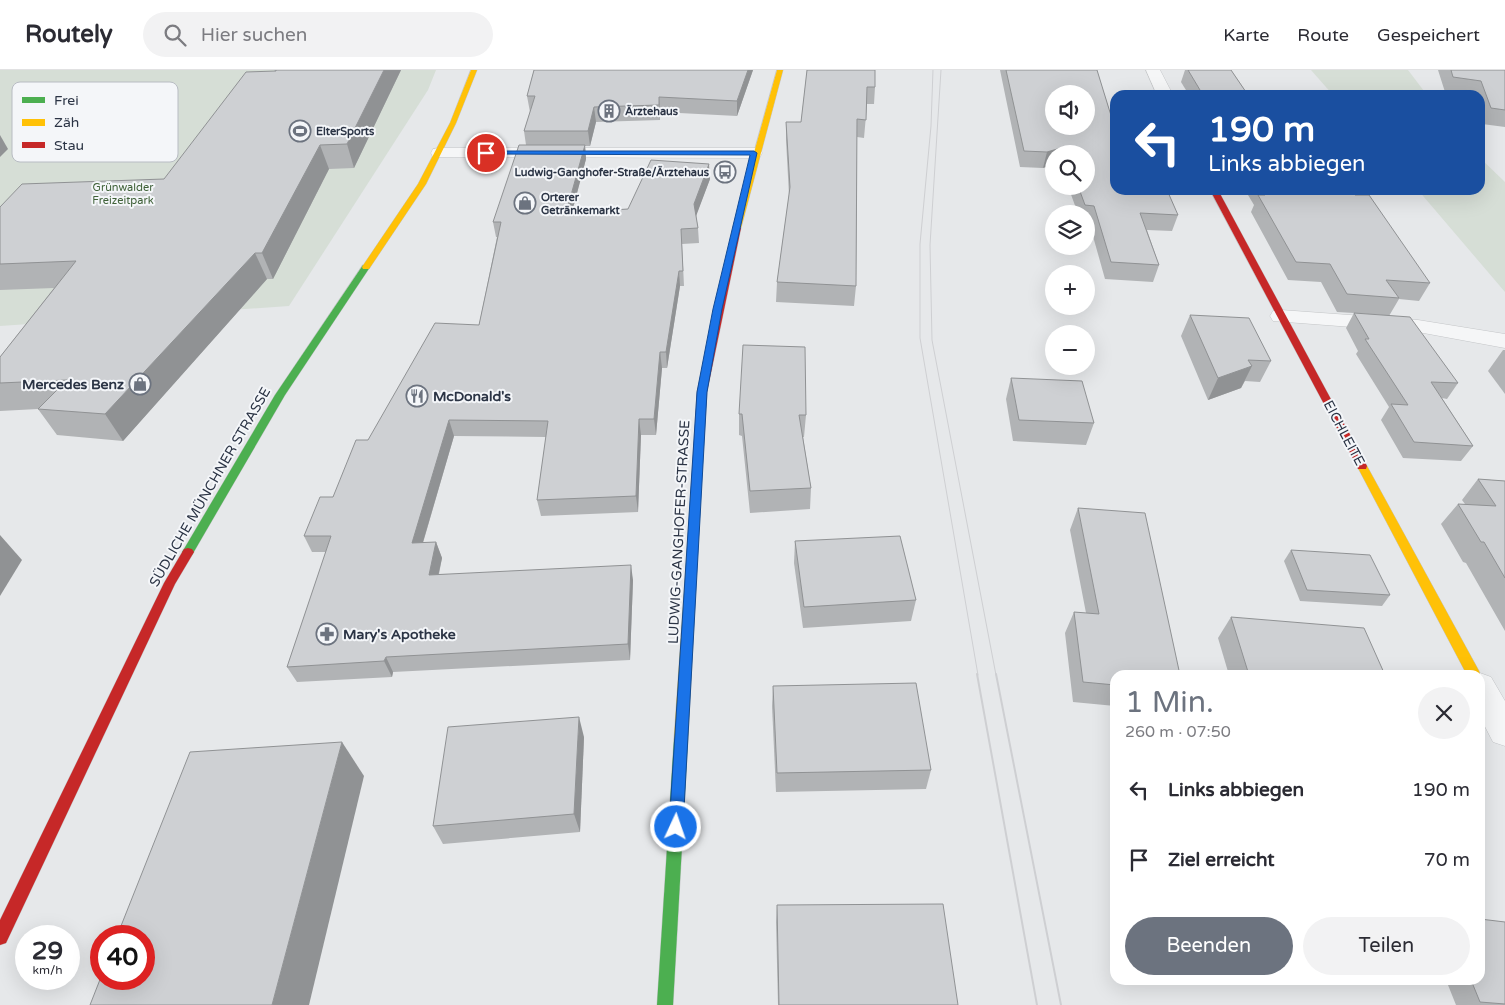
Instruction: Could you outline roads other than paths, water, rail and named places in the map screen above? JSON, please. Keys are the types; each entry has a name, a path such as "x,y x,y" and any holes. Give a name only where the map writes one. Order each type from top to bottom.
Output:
{"street":[{"name":"SÜDLICHE MÜNCHNER STRASSE","path":"0,937 174,575 280,395 422,184 439,154 474,70"},
{"name":"LUDWIG-GANGHOFER-STRASSE","path":"665,1005 702,392 717,309 754,153 780,70"},
{"path":"1153,70 1163,90"},
{"path":"439,154 754,153"},
{"name":"EICHLEITE","path":"1217,195 1471,670"},
{"path":"1281,316 1418,326 1505,341"},
{"path":"1485,695 1505,732"}],"tram line":[{"path":"933,70 931,126 920,244 920,338 978,675"},
{"path":"941,70 930,245 932,340 996,675"},
{"path":"977,674 1037,1005"},
{"path":"996,674 1061,1005"}],"place":[{"name":"Ärztehaus","path":"609,111"},
{"name":"ElterSports","path":"300,131"},
{"name":"Ludwig-Ganghofer-Straße/Ärztehaus","path":"725,172"},
{"name":"Orterer Getränkemarkt","path":"525,203"},
{"name":"Mercedes Benz","path":"140,384"},
{"name":"McDonald's","path":"417,396"},
{"name":"Mary's Apotheke","path":"327,634"}],"park label":[{"name":"Grünwalder Freizeitpark","path":"123,193"}]}
